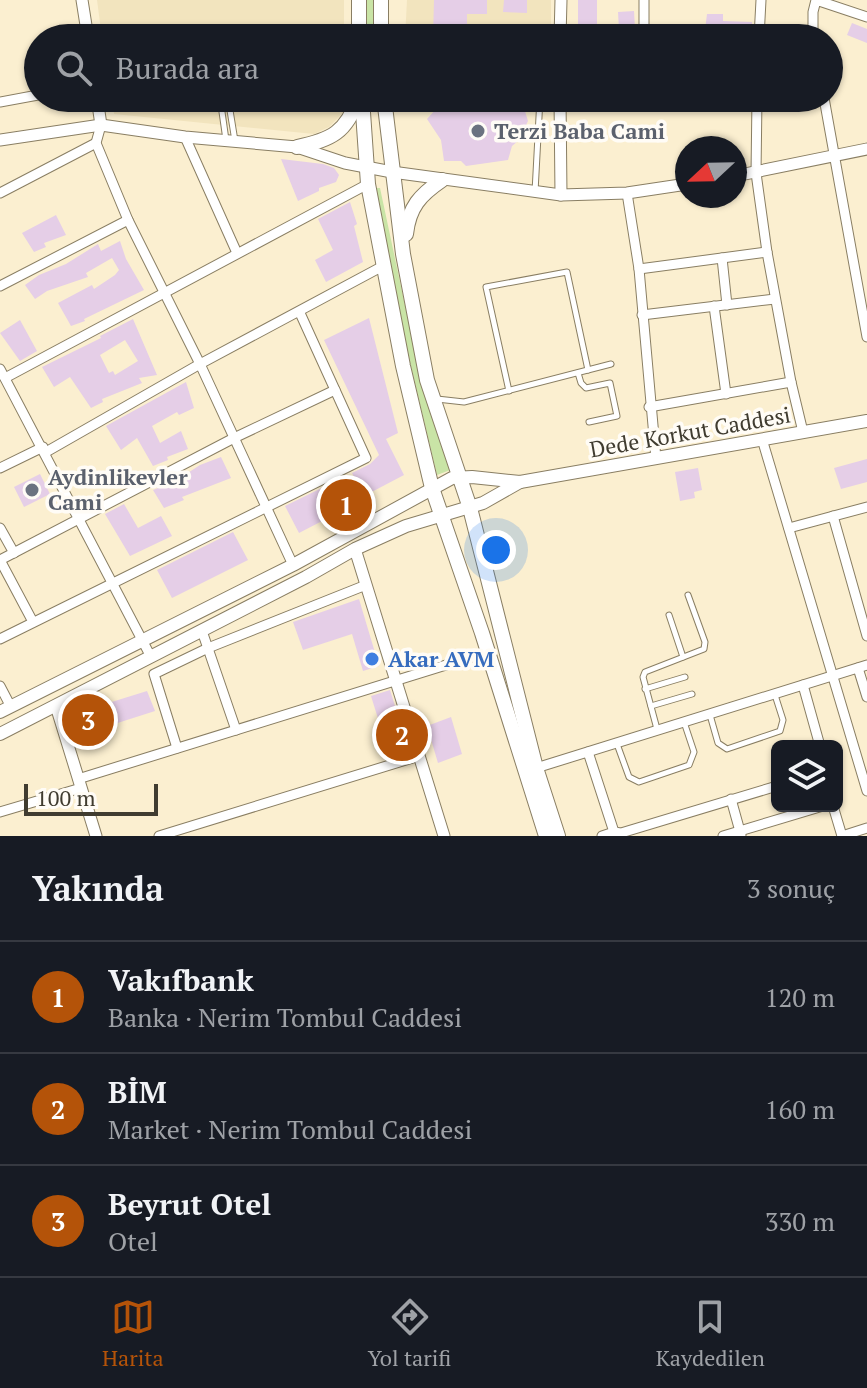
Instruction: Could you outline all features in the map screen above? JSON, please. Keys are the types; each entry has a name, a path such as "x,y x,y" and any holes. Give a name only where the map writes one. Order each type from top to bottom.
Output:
{"main road":[{"path":"359,0 359,24"},
{"path":"381,0 381,24"},
{"path":"297,147 322,142 335,135 353,112"},
{"path":"361,112 368,184 383,266 432,488 546,836"},
{"path":"386,112 411,306 432,399 470,508 536,768 558,836"},
{"path":"403,254 412,209 425,191 442,180"},
{"name":"Dede Korkut Caddesi","path":"461,477 520,482 867,421"},
{"path":"6,710 293,565 432,488 461,477"},
{"name":"Dede Korkut Caddesi","path":"0,734 355,549 417,521 470,508 520,482"}],"street":[{"path":"82,0 86,24"},
{"path":"560,24 561,0"},
{"path":"644,0 644,24"},
{"path":"760,24 761,0"},
{"path":"813,24 816,0 867,17"},
{"path":"0,102 24,98"},
{"path":"99,112 101,125 96,143 128,220 200,364 293,565"},
{"path":"560,112 561,195"},
{"path":"757,112 756,173 767,252 803,432"},
{"path":"827,112 867,337"},
{"path":"0,140 101,125 185,137 297,147 366,168 535,193 627,193 675,186"},
{"path":"185,137 237,253"},
{"path":"0,193 96,143"},
{"path":"747,174 867,149"},
{"path":"5,378 368,184"},
{"path":"627,193 639,269 656,459"},
{"path":"0,286 128,220"},
{"path":"639,269 767,252"},
{"path":"722,258 727,305"},
{"path":"0,468 44,449 383,266"},
{"path":"642,315 775,299"},
{"path":"714,306 726,394"},
{"path":"0,639 366,458 300,313"},
{"path":"0,369 151,657"},
{"path":"649,407 791,382"},
{"path":"33,622 0,560 234,438 335,390"},
{"path":"762,439 867,791"},
{"path":"789,528 867,507"},
{"path":"833,516 867,636"},
{"path":"0,528 14,553"},
{"path":"355,549 444,836"},
{"path":"177,748 154,674 208,648 366,585"},
{"path":"202,631 236,730"},
{"path":"0,812 177,748 488,652"},
{"path":"536,768 862,667 867,697"},
{"path":"803,685 818,740"},
{"path":"0,686 6,710"},
{"path":"56,706 96,836"},
{"path":"588,752 619,834"},
{"path":"159,836 419,756"},
{"path":"602,836 619,834 771,788"},
{"path":"731,799 741,833"},
{"path":"723,836 805,812"},
{"path":"835,812 842,836 867,828"}],"lane":[{"path":"224,112 231,141"},
{"path":"229,112 231,141"},
{"path":"535,193 539,112"},
{"path":"509,391 486,287 567,272 588,370"},
{"path":"432,399 464,402 611,364"},
{"path":"578,373 586,388 610,383 617,416 589,422"},
{"path":"658,730 645,689 645,672 704,649 705,642 688,595"},
{"path":"669,615 683,657"},
{"path":"645,689 685,677"},
{"path":"651,706 692,694"},
{"path":"710,714 718,743 727,749 780,731 783,720 774,694"},
{"path":"617,743 629,777 639,782 689,765 694,752 684,722"}],"shaded area":[{"path":"97,0 344,0 344,24 100,24"},
{"path":"407,0 551,0 551,24 406,24"},
{"path":"344,112 329,127 314,134 114,114"}],"green space":[{"path":"365,0 374,0 373,24 366,24"},
{"path":"376,188 380,188 419,371 433,421 453,469 437,475 402,329"}],"building":[{"path":"434,0 487,0 487,14 467,14 467,24 433,24"},
{"path":"504,0 527,0 527,13 503,12"},
{"path":"578,0 597,0 597,24 578,24"},
{"path":"634,11 635,24 619,24 618,12"},
{"path":"707,14 723,14 723,21 752,22 752,24 706,24"},
{"path":"852,23 867,29 867,43 847,35"},
{"name":"Terzi Baba Cami","path":"433,112 525,112 528,121 512,146 508,160 466,166 461,161 444,161 441,140 427,119"},
{"path":"281,159 323,164 334,168 339,175 336,182 298,201"},
{"path":"350,202 363,262 326,282 315,260 333,250 318,219"},
{"path":"56,215 66,235 44,243 46,247 34,252 22,233"},
{"path":"120,241 126,259 144,290 85,321 71,326 58,303 92,285 94,289 115,275 119,270 112,258 86,273 88,277 47,291 35,299 25,285 98,244 101,251"},
{"path":"369,318 398,433 386,439 404,475 364,496 352,473 370,464 379,455 324,340"},
{"path":"133,319 157,375 139,378 142,383 102,399 103,402 91,408 70,377 54,387 42,367","holes":["125,340 138,361 115,375 113,371 109,373 100,355"]},
{"path":"20,320 37,351 20,361 0,333"},
{"path":"186,382 194,408 179,415 177,412 152,426 160,443 181,431 188,449 153,466 137,438 121,450 106,426"},
{"path":"221,457 231,478 182,497 184,500 164,508 153,490"},
{"path":"867,459 867,482 841,489 834,468"},
{"path":"698,468 702,490 694,492 695,498 680,501 675,472"},
{"name":"Aydinlikevler Cami","path":"40,474 50,494 24,507 14,487"},
{"path":"340,479 353,505 299,533 285,506"},
{"path":"124,504 138,528 161,516 172,536 130,556 105,514"},
{"path":"233,532 248,560 172,598 157,570"},
{"path":"359,599 379,666 363,671 352,634 303,650 293,622"},
{"path":"390,690 406,741 387,747 371,696"},
{"path":"147,691 155,711 80,735 73,714"},
{"path":"451,717 462,754 438,763 427,726"}],"place":[{"name":"Terzi Baba Cami","path":"478,131"},
{"name":"Aydinlikevler Cami","path":"32,490"},
{"name":"Vakıfbank","path":"346,505"},
{"name":"Akar AVM","path":"372,659"},
{"name":"Beyrut Otel","path":"88,720"},
{"name":"BİM","path":"402,735"}]}
